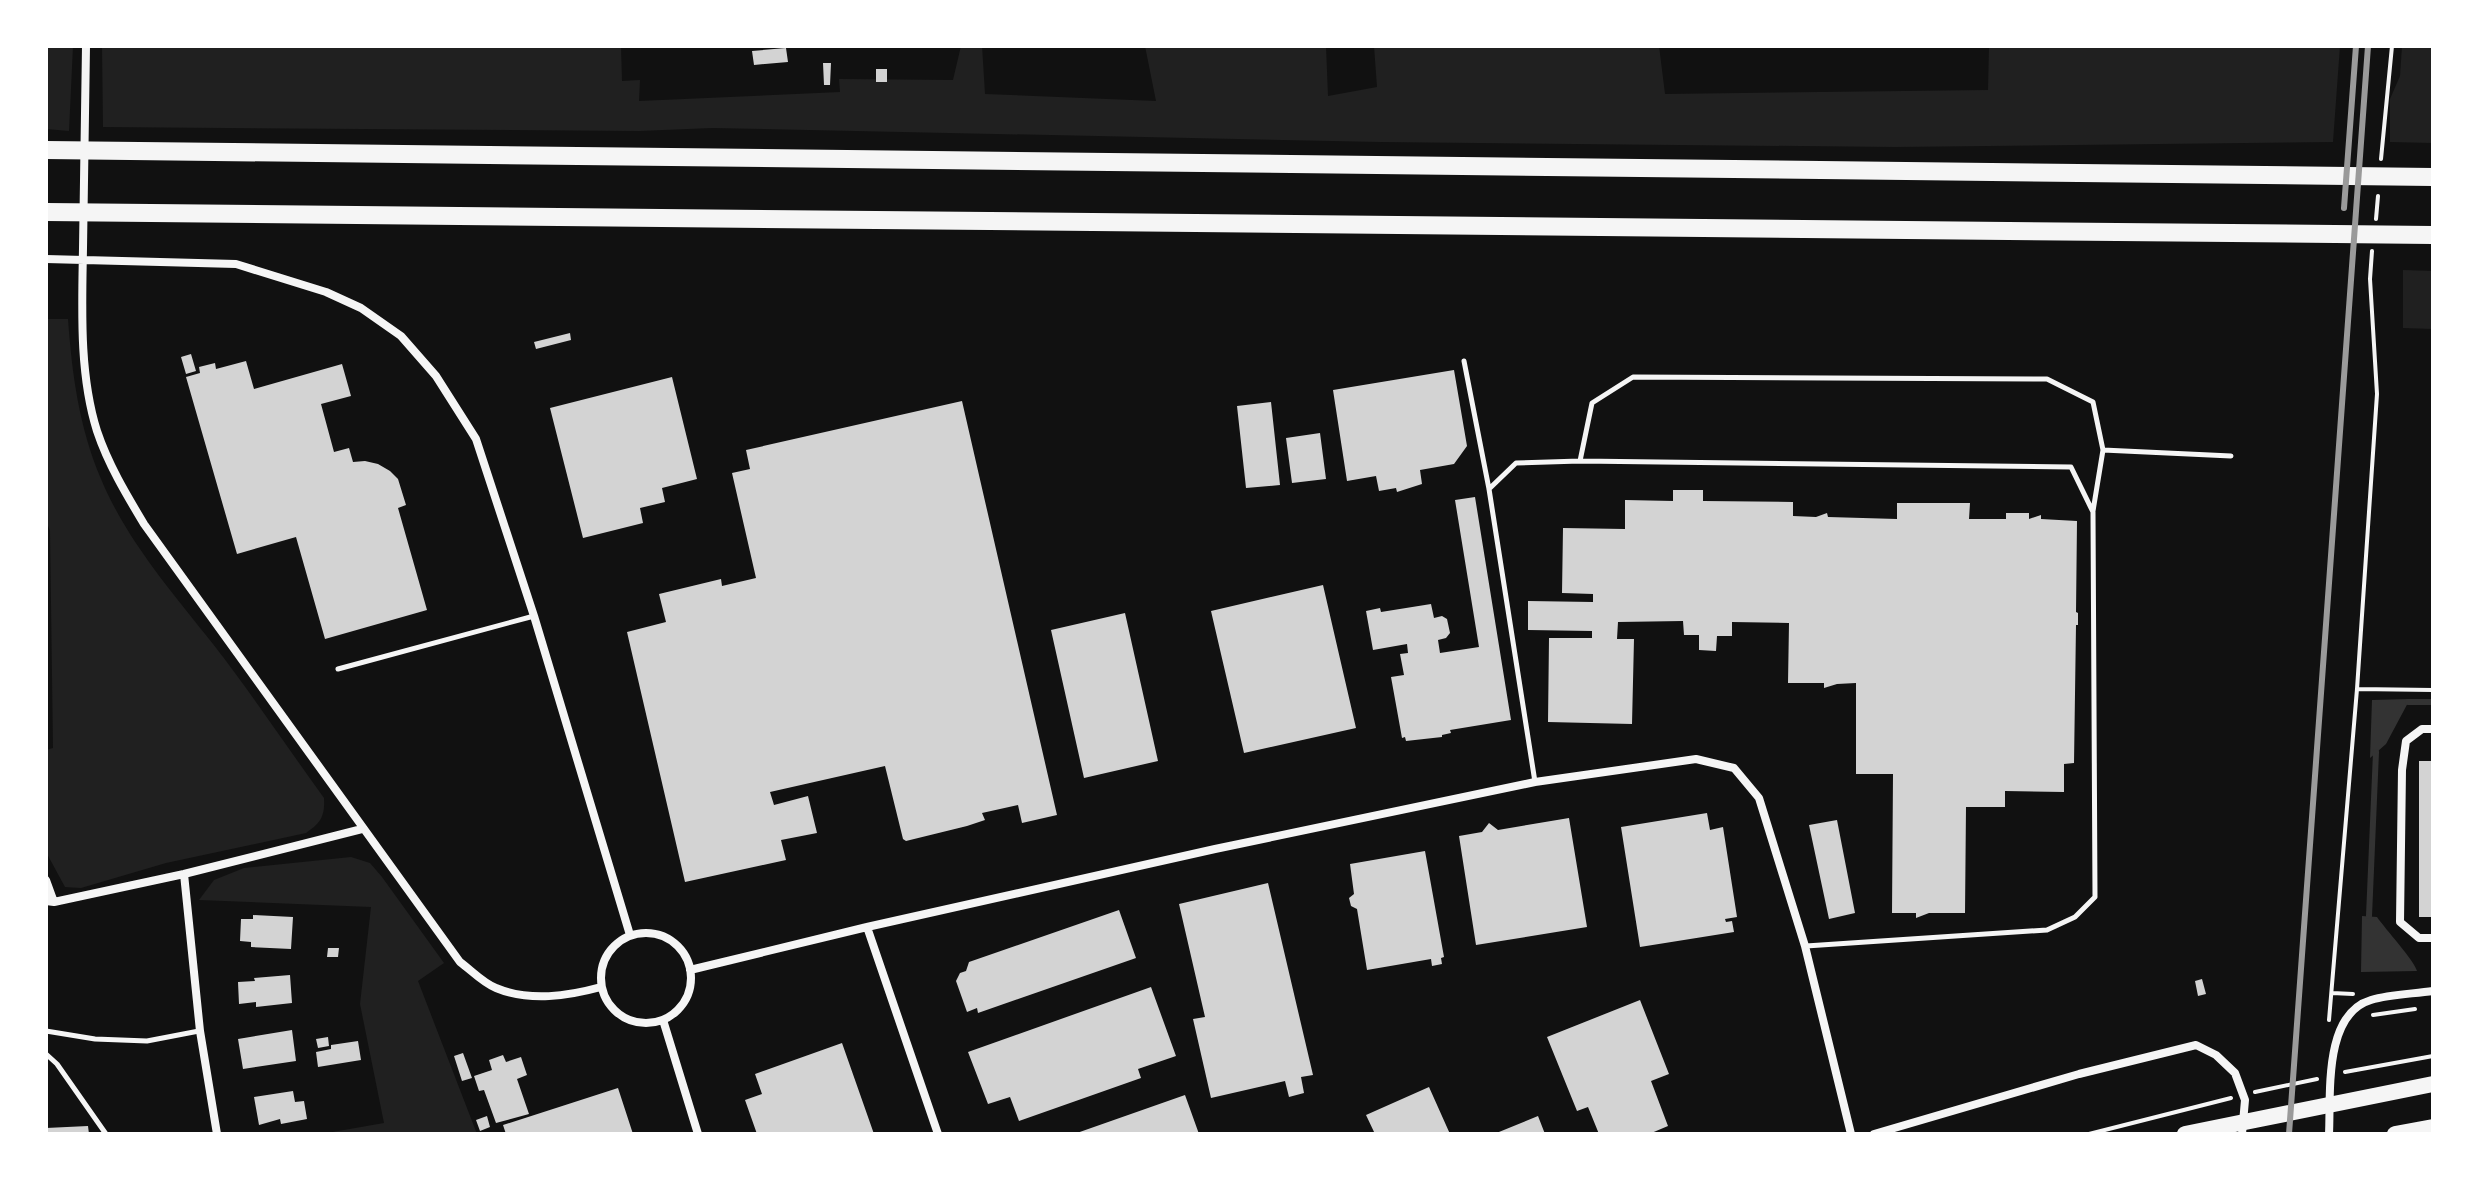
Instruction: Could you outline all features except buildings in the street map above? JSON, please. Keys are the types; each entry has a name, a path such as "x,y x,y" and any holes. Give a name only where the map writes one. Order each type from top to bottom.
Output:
{"highway":[{"path":"46,150 2424,177"},
{"path":"46,212 2424,235"},
{"path":"2188,1133 2433,1084"},
{"path":"2395,1134 2433,1127"}],"street":[{"path":"86,47 82,318 96,428 124,492 153,537 460,962 495,988 561,997 601,987"},
{"path":"46,259 236,264 326,292 361,308 401,336 436,376 476,439 534,616 630,935"},
{"path":"2433,729 2422,729 2406,741 2402,770 2400,922 2419,938 2433,938"},
{"path":"690,970 1215,849 1535,782 1696,759 1734,768 1759,798 1805,946 1851,1134"},
{"path":"46,880 50,902 184,874 362,829"},
{"path":"184,874 200,1031 217,1134"},
{"path":"867,927 938,1134"},
{"path":"649,933 668,939 683,952 690,970 690,985 685,1000 676,1012 663,1020 643,1023 624,1018 609,1005 601,987 602,966 612,948 630,935 649,933"},
{"path":"2329,1134 2332,1069 2343,1019 2370,1000 2433,991"},
{"path":"663,1020 698,1134"},
{"path":"1874,1134 2079,1074 2196,1045 2216,1055 2235,1073 2245,1100 2242,1134"}],"lane":[{"path":"1464,361 1489,489 1535,782"},
{"path":"1580,461 1592,403 1633,377 2047,379 2093,402 2103,450 2093,512 2095,897 2075,917 2047,930 1805,946"},
{"path":"2103,450 2231,456"},
{"path":"1489,489 1516,463 1580,461 2071,467 2093,512"},
{"path":"338,669 534,616"},
{"path":"46,1031 95,1039 147,1041 200,1031"},
{"path":"46,1054 57,1064 106,1134"}],"path":[{"path":"2380,170 2392,46"},
{"path":"2374,233 2379,186"},
{"path":"2329,1018 2357,689 2377,394 2370,279 2373,248"},
{"path":"2357,689 2433,690"},
{"path":"2254,1093 2377,1065 2433,1056"},
{"path":"2089,1134 2238,1096"}],"shaded area":[{"path":"46,46 73,46 69,131 46,129"},
{"path":"102,46 621,46 622,81 640,80 639,101 840,92 839,79 953,80 961,46 982,46 985,94 1156,101 1145,46 1326,46 1328,96 1377,87 1374,46 1659,46 1665,94 1988,90 1989,46 2340,46 2333,142 1895,147 1380,142 712,128 639,131 103,127"},
{"path":"2402,46 2433,46 2433,143 2390,142 2390,99 2400,76"},
{"path":"2403,270 2433,271 2433,329 2403,328"},
{"path":"46,319 68,319 74,380 87,440 101,479 124,524 324,798 321,818 306,833 166,863 81,888 65,887 46,852 46,750 53,748 50,531 46,520"},
{"path":"2410,699 2386,744 2370,758 2372,700"},
{"path":"351,857 370,863 444,963 418,981 477,1134 321,1134 384,1123 360,1004 371,907 199,900 214,880 244,868"},
{"path":"2362,916 2377,917 2417,971 2361,972"}],"waterway":[{"path":"2408,702 2433,702"},
{"path":"2369,916 2376,752"}],"railway":[{"path":"2344,208 2356,46"},
{"path":"2289,1134 2368,46"}]}
